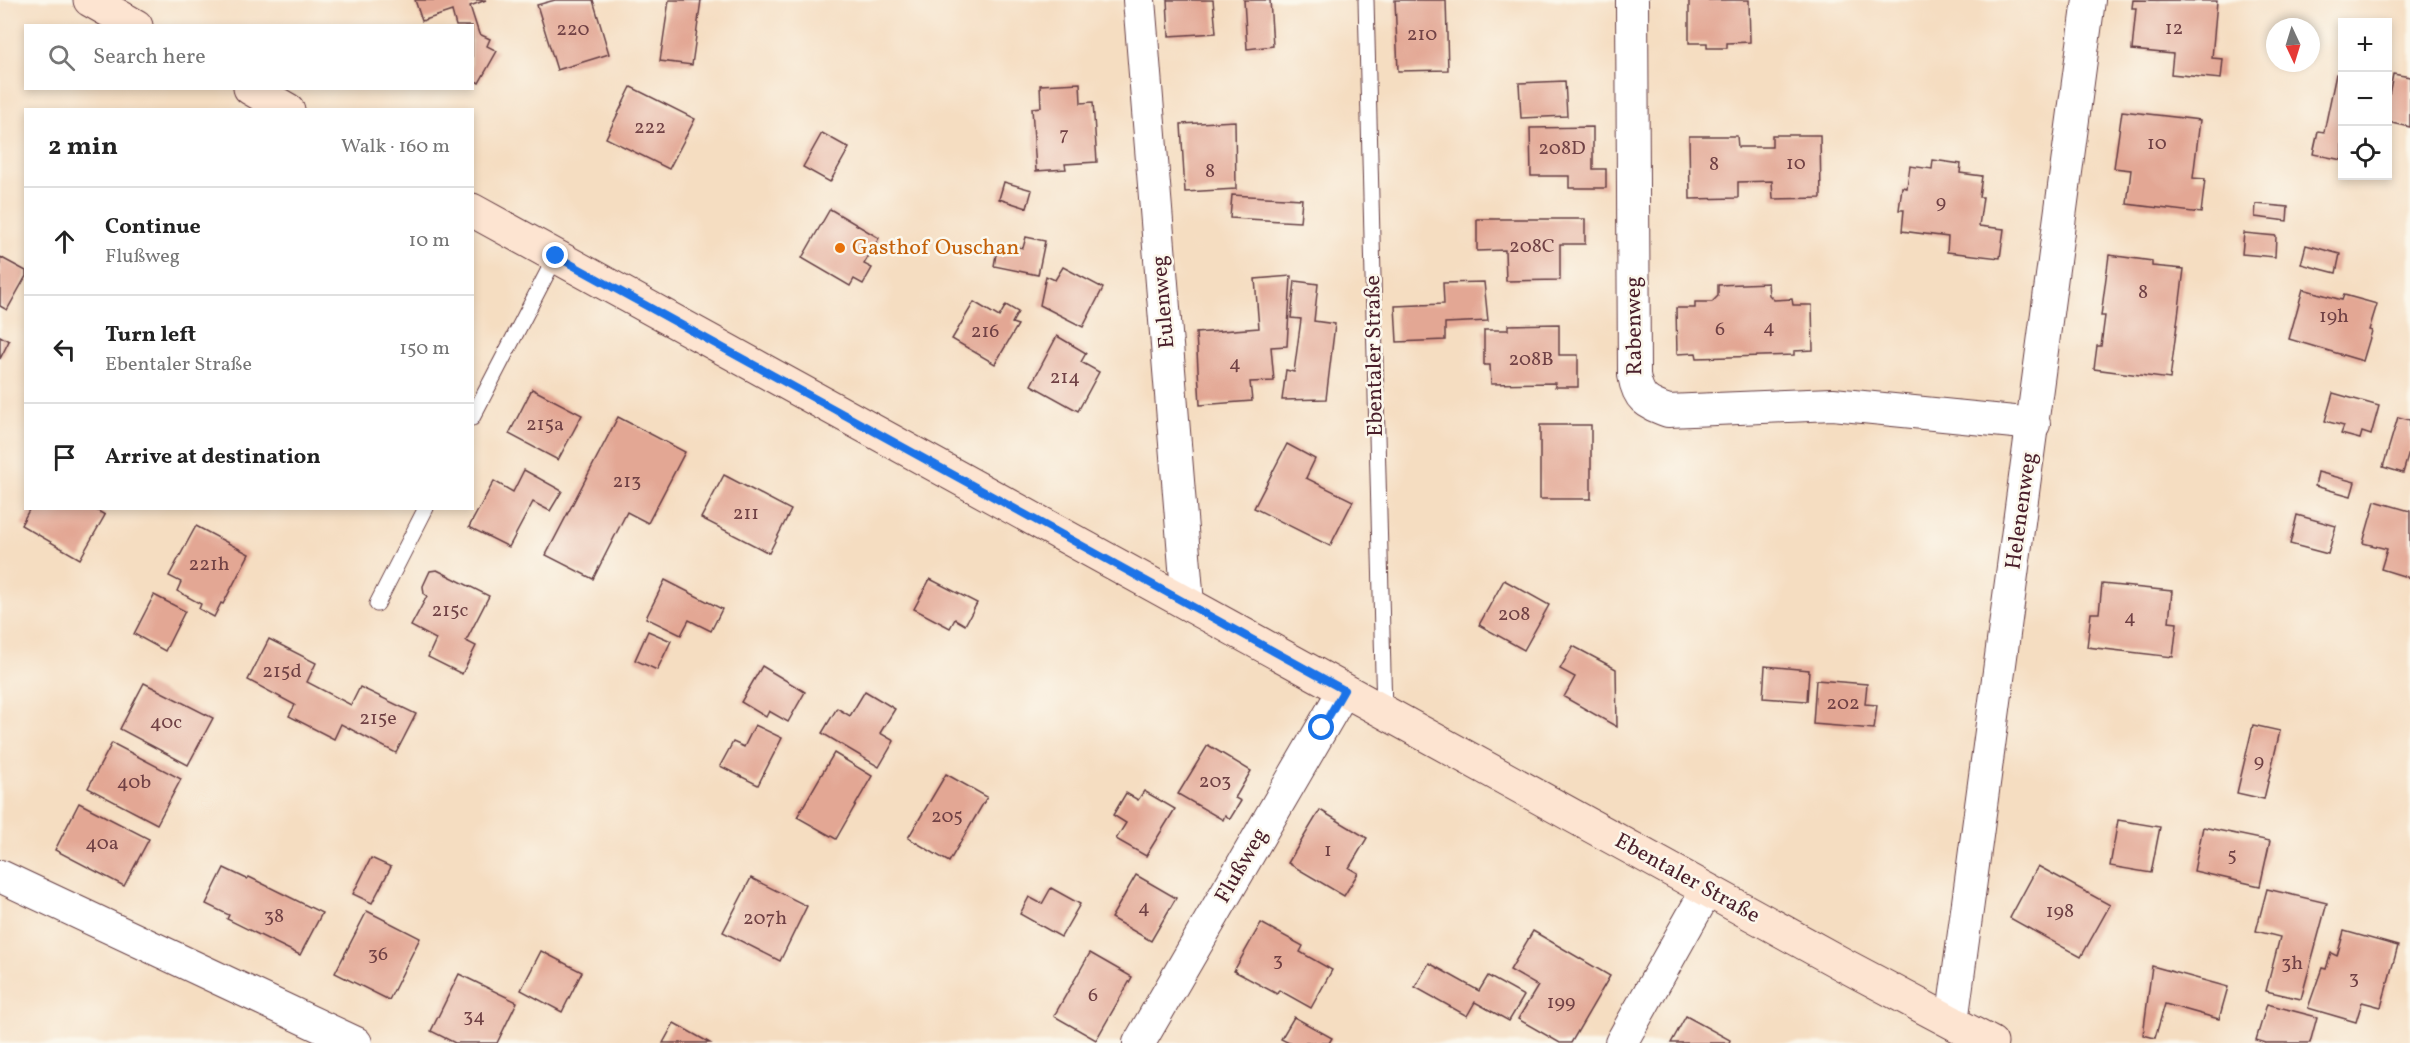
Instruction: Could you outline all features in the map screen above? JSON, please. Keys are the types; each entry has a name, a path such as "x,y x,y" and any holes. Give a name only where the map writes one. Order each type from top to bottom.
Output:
{"main road":[{"path":"90,0 132,24"},
{"path":"253,90 285,108"},
{"name":"Ebentaler Straße","path":"474,211 1707,890 1991,1043"}],"street":[{"name":"Eulenweg","path":"1139,0 1188,604"},
{"name":"Rabenweg","path":"1632,0 1634,363 1637,393 1652,405 1668,411 1833,404 2034,424"},
{"name":"Helenenweg","path":"1952,1022 2034,424 2089,0"},
{"name":"Flußweg","path":"1139,1043 1344,690"},
{"path":"0,876 356,1043"},
{"path":"1621,1043 1707,890"}],"lane":[{"name":"Ebentaler Straße","path":"1366,0 1384,712"},
{"path":"474,414 556,256"},
{"path":"377,604 425,510"}],"building":[{"path":"415,0 486,0 470,6 479,34 490,39 487,46 497,51 479,83 474,80 474,24 455,24 452,11 422,21"},
{"path":"555,0 593,0 609,54 557,70 537,5"},
{"path":"669,0 701,0 692,65 660,61"},
{"path":"1167,0 1213,0 1216,33 1169,36"},
{"path":"1244,0 1270,0 1273,46 1247,49"},
{"path":"1395,0 1446,0 1448,70 1398,71"},
{"path":"1689,0 1749,0 1750,42 1727,43 1727,48 1707,48 1707,43 1689,43"},
{"path":"2133,0 2217,1 2212,58 2223,59 2221,79 2171,74 2173,54 2132,50 2136,8 2132,8"},
{"path":"2336,74 2338,74 2338,159 2313,154 2318,131 2324,132"},
{"path":"2393,74 2410,77 2410,127 2392,123"},
{"path":"1565,81 1567,116 1521,118 1519,83"},
{"path":"1080,83 1081,103 1093,102 1097,162 1065,164 1066,169 1036,171 1032,108 1041,107 1040,85"},
{"path":"631,87 695,119 669,169 606,138"},
{"path":"2122,111 2200,120 2193,178 2205,179 2201,213 2127,204 2131,170 2114,168"},
{"path":"1235,121 1236,189 1185,192 1181,124"},
{"path":"1593,127 1593,169 1606,169 1606,188 1569,188 1569,176 1531,176 1530,128"},
{"path":"822,133 849,148 830,182 803,167"},
{"path":"1772,135 1820,135 1821,198 1773,199 1772,181 1738,182 1738,198 1690,199 1689,136 1737,136 1738,147 1772,147"},
{"path":"1933,160 1961,164 1960,173 1982,176 1979,197 1983,197 1979,226 2004,229 2000,258 1947,252 1948,237 1902,231 1904,210 1899,210 1902,187 1907,188 1910,166 1932,169"},
{"path":"1004,182 1032,190 1027,208 999,199"},
{"path":"1232,195 1302,199 1300,222 1230,218"},
{"path":"2256,204 2288,207 2287,221 2255,217"},
{"name":"Gasthof Ouschan","path":"830,209 879,238 864,264 872,268 863,284 854,279 850,286 802,258"},
{"path":"1477,219 1585,219 1585,244 1560,244 1560,280 1506,281 1505,250 1477,251"},
{"path":"2244,233 2276,236 2275,257 2242,254"},
{"path":"1026,237 1045,241 1038,275 994,266 998,243 1023,248"},
{"path":"2306,245 2340,254 2336,273 2301,264"},
{"path":"2109,255 2152,261 2152,266 2184,269 2170,379 2094,369 2097,346 2101,346 2105,316 2101,316"},
{"path":"0,257 24,270 24,280 7,310 0,306"},
{"path":"1063,267 1103,288 1083,327 1040,305 1046,276 1055,280"},
{"path":"1291,276 1287,346 1271,347 1274,381 1250,382 1252,401 1200,405 1196,333 1259,328 1255,279"},
{"path":"1295,281 1318,284 1314,321 1335,324 1326,399 1282,400 1286,370 1294,372 1301,319 1291,318"},
{"path":"1484,282 1488,321 1445,323 1445,340 1397,342 1395,306 1444,304 1443,283"},
{"path":"1768,283 1769,295 1774,300 1792,299 1793,305 1812,305 1813,350 1794,351 1794,355 1697,358 1696,353 1677,354 1676,308 1695,308 1695,302 1712,302 1718,296 1718,285"},
{"path":"2303,289 2342,300 2344,295 2377,304 2363,361 2289,339"},
{"path":"974,302 999,317 1006,305 1018,312 1012,323 1018,325 995,364 952,339"},
{"path":"1559,324 1559,355 1578,355 1578,387 1555,387 1555,383 1491,384 1490,365 1484,365 1484,330 1508,330 1508,325"},
{"path":"0,336 9,341 0,359"},
{"path":"1057,336 1086,353 1081,362 1099,372 1078,411 1031,385"},
{"path":"532,389 582,415 558,460 509,434"},
{"path":"2333,393 2379,406 2371,435 2362,432 2360,439 2341,434 2344,426 2325,421"},
{"path":"618,417 685,452 648,523 627,512 593,579 546,555"},
{"path":"2398,417 2410,420 2410,449 2403,473 2383,467"},
{"path":"1540,425 1591,425 1591,499 1540,499"},
{"path":"1287,444 1315,459 1306,478 1353,501 1330,546 1254,508"},
{"path":"524,470 562,491 550,511 533,502 509,547 469,527 494,481 513,492"},
{"path":"2318,472 2355,482 2351,496 2315,486"},
{"path":"724,475 791,510 769,553 701,518"},
{"path":"2375,501 2410,511 2410,578 2381,569 2387,549 2363,543"},
{"path":"29,510 96,510 105,515 80,559 21,525"},
{"path":"2297,515 2336,526 2328,554 2290,544"},
{"path":"196,526 249,554 214,617 199,609 201,604 177,591 181,582 169,576"},
{"path":"437,570 489,596 466,641 476,646 462,674 428,657 436,639 411,626 427,596 424,594 423,586 430,571"},
{"path":"930,579 977,603 965,625 955,619 950,628 914,609"},
{"path":"665,580 722,609 711,631 689,620 681,635 646,618"},
{"path":"1504,580 1549,605 1524,650 1479,625"},
{"path":"2102,584 2172,591 2169,622 2177,623 2173,657 2087,647 2091,613 2099,613"},
{"path":"154,595 185,611 165,651 134,634"},
{"path":"648,631 671,641 657,670 635,660"},
{"path":"269,639 316,663 307,682 351,705 360,687 416,714 396,753 341,724 334,739 289,716 295,705 248,680"},
{"path":"1573,646 1616,669 1617,727 1564,697 1575,677 1560,669"},
{"path":"762,666 805,692 788,722 769,711 766,717 741,702"},
{"path":"1765,666 1809,670 1807,701 1763,698"},
{"path":"1816,680 1867,684 1865,704 1877,705 1874,729 1813,724"},
{"path":"144,683 213,718 188,765 120,729"},
{"path":"865,691 895,709 880,733 894,741 879,767 822,733 837,708 850,716"},
{"path":"755,725 782,738 758,785 720,766 733,742 744,747"},
{"path":"2253,725 2280,731 2264,799 2237,793"},
{"path":"112,743 181,779 157,824 88,788"},
{"path":"1208,745 1251,771 1235,798 1241,801 1230,819 1225,815 1223,820 1178,794"},
{"path":"834,753 872,776 836,839 797,817"},
{"path":"946,774 987,797 949,862 908,838"},
{"path":"1144,791 1175,809 1146,856 1116,839 1126,823 1113,815 1126,793 1138,800"},
{"path":"79,803 149,839 124,886 55,850"},
{"path":"1320,810 1367,838 1349,868 1358,873 1344,896 1288,863"},
{"path":"2118,820 2160,827 2151,873 2110,866"},
{"path":"2203,827 2270,841 2260,886 2194,871"},
{"path":"371,858 391,867 372,903 353,894"},
{"path":"2038,866 2110,905 2081,957 2010,918"},
{"path":"224,868 247,879 249,877 322,913 300,955 227,919 229,915 206,904"},
{"path":"1136,875 1176,898 1151,941 1111,918"},
{"path":"751,878 807,906 780,961 723,932"},
{"path":"1051,888 1080,904 1061,937 1020,914 1029,897 1042,904"},
{"path":"2267,889 2327,903 2301,999 2266,991 2280,937 2256,931"},
{"path":"367,911 420,938 389,1000 335,973"},
{"path":"1261,923 1303,946 1300,952 1332,970 1311,1008 1279,990 1277,994 1234,971"},
{"path":"1533,931 1610,976 1571,1043 1560,1043 1518,1019 1538,986 1510,970"},
{"path":"2344,931 2398,946 2381,1007 2362,1002 2356,1022 2308,1008 2322,968 2326,969 2331,953 2337,956"},
{"path":"541,951 582,972 562,1012 521,990"},
{"path":"1090,953 1132,977 1096,1040 1054,1016"},
{"path":"1429,963 1479,991 1488,976 1524,996 1509,1021 1475,1002 1467,1016 1415,987"},
{"path":"2152,966 2228,987 2219,1019 2165,1004 2155,1038 2143,1035"},
{"path":"459,974 517,1002 497,1043 455,1043 431,1031"},
{"path":"2267,1004 2317,1017 2310,1043 2266,1043 2256,1040"},
{"path":"1686,1016 1730,1040 1729,1043 1671,1043"},
{"path":"1294,1017 1332,1038 1329,1043 1289,1043 1281,1039"},
{"path":"674,1023 710,1043 663,1043"}],"place":[{"name":"Gasthof Ouschan","path":"840,248"}],"route":[{"path":"556,256 1344,690 1322,728"}]}
